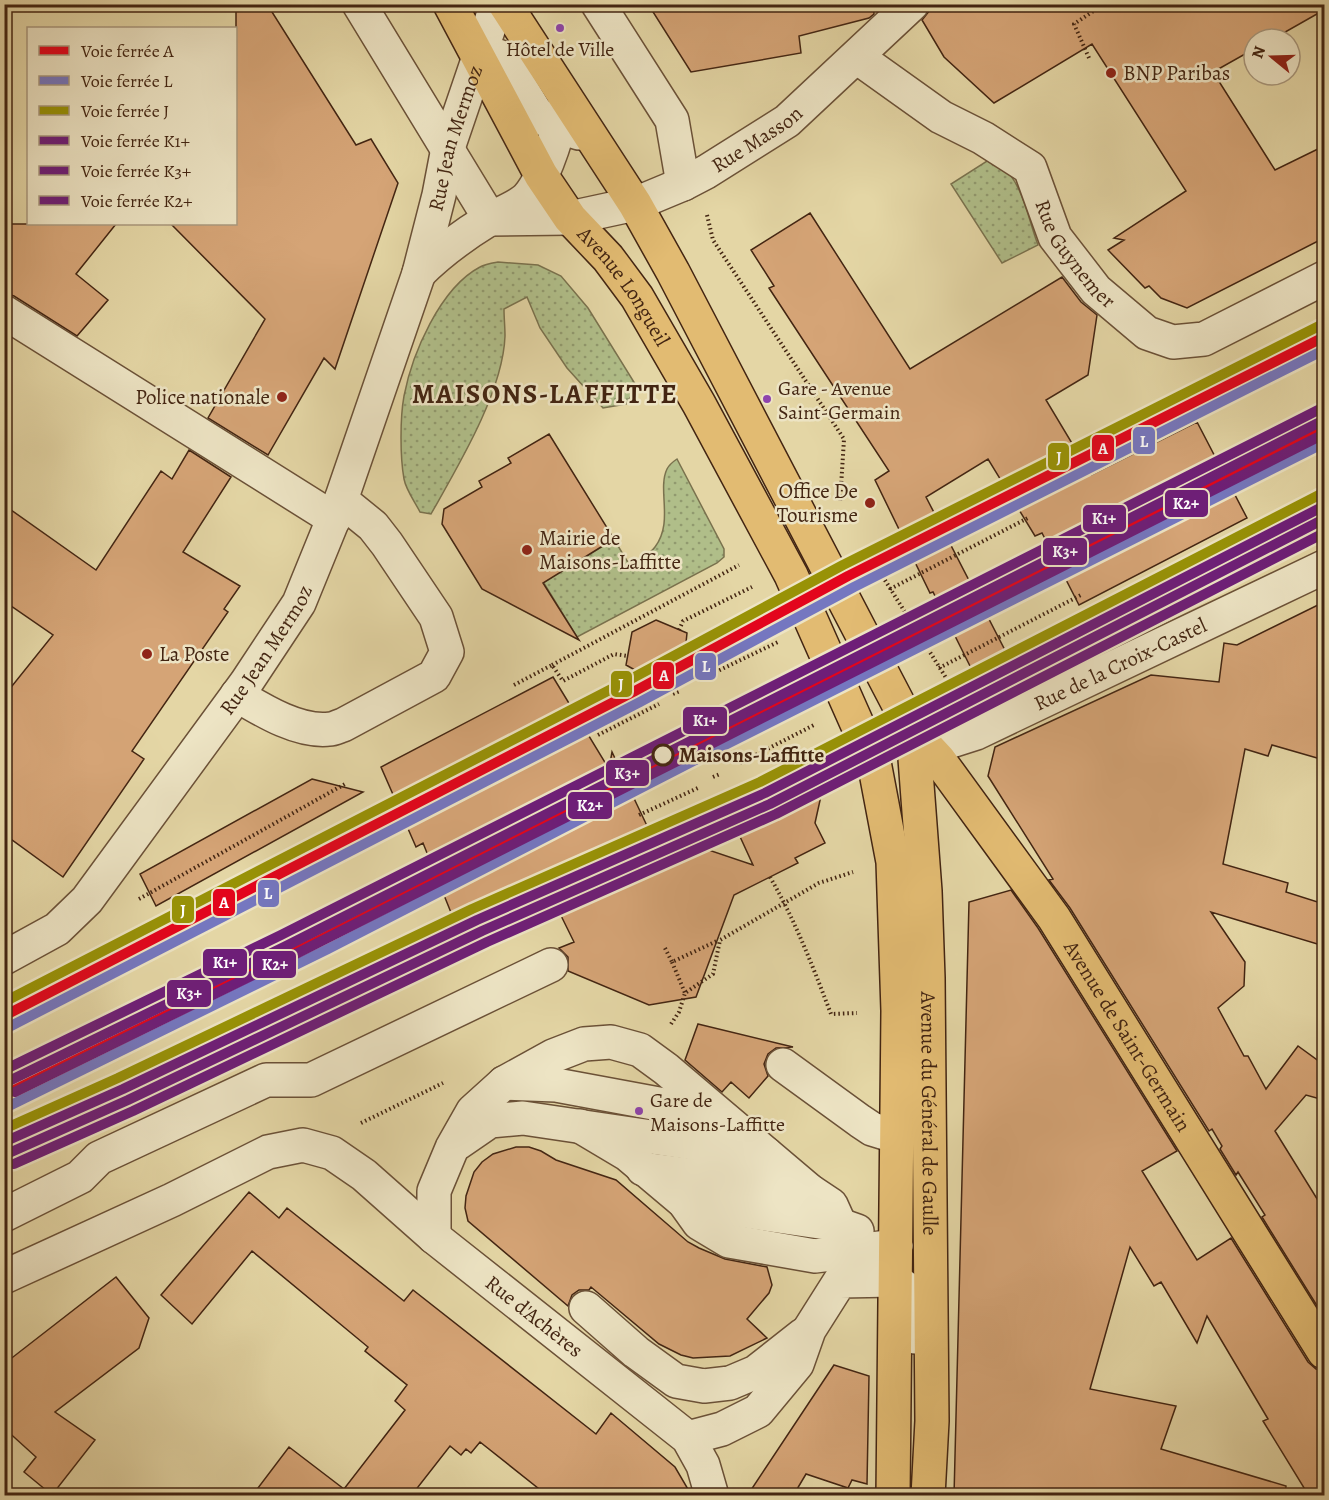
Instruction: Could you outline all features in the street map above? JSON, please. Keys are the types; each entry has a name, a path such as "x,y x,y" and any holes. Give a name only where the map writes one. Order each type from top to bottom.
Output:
{"main road":[{"name":"Avenue Longueil","path":"450,4 541,175 570,218 608,258 637,297 699,404 791,574 874,762"},
{"name":"Avenue Longueil","path":"505,4 572,121 634,204 673,272 912,732"},
{"name":"Avenue du Général de Gaulle","path":"912,732 925,891 930,1188 931,1399 928,1496"},
{"name":"Avenue de Saint-Germain","path":"912,732 939,760 1053,918 1324,1352"},
{"name":"Avenue du Général de Gaulle","path":"874,762 893,862 898,1022 893,1496"}],"street":[{"path":"359,4 490,219"},
{"name":"Rue Jean Mermoz","path":"4,958 57,929 87,900 237,695 299,603 338,510 419,273 439,195 448,148 497,4"},
{"path":"598,4 672,120 694,178"},
{"name":"Rue Masson","path":"490,219 570,218 634,204 694,178 787,121 912,4"},
{"path":"478,56 498,56 507,65 538,116 572,121"},
{"name":"Rue Guynemer","path":"857,57 941,117 983,138 1030,168 1055,237 1096,290 1147,333 1173,342 1204,339 1324,278"},
{"name":"Rue Jean Mermoz","path":"419,273 439,253 490,219 528,198 572,121"},
{"path":"4,312 338,510 373,526 436,617 447,652 434,675 343,725 330,729 287,722 237,695"},
{"name":"Rue de la Croix-Castel","path":"912,732 951,741 975,733 1324,567"},
{"path":"4,1215 80,1177 99,1158 255,1085 266,1080 311,1080 551,965"},
{"path":"434,1237 434,1191 452,1148 473,1111 504,1083 554,1056 584,1044 611,1042 640,1050 666,1069 810,1191 831,1205 840,1225"},
{"path":"783,1065 872,1129 898,1137"},
{"path":"504,1083 556,1085 721,1116"},
{"path":"452,1148 490,1121 522,1118 766,1154"},
{"path":"580,1126 627,1154 684,1202 699,1222 729,1241 815,1256 896,1246"},
{"name":"Rue d'Achères","path":"4,1277 171,1200 268,1152 303,1145 332,1153 364,1175 434,1237 688,1438"},
{"path":"643,1169 810,1191"},
{"path":"896,1246 930,1188"},
{"path":"684,1202 840,1225 896,1246"},
{"path":"712,1496 703,1466 688,1438 722,1430 758,1412 797,1365 809,1330 840,1281 896,1280 915,1295 916,1380 931,1399"},
{"path":"586,1308 636,1352 676,1381 704,1386 730,1383 756,1372 809,1330"}],"path":[{"path":"1089,58 1074,24 1104,4"},
{"path":"694,178 713,240 844,439 840,507"},
{"path":"890,589 1030,517"},
{"path":"871,559 964,707"},
{"path":"514,685 735,567"},
{"path":"679,630 683,621 751,587"},
{"path":"939,668 1083,594"},
{"path":"699,680 784,639"},
{"path":"552,665 563,681 614,654 628,656"},
{"path":"673,694 680,691"},
{"path":"598,735 659,704"},
{"path":"740,763 817,724"},
{"path":"713,777 720,774"},
{"path":"137,900 345,784"},
{"path":"639,815 700,786"},
{"path":"672,962 720,940 819,883 893,862"},
{"path":"770,877 784,902 814,969 831,1014 838,1014"},
{"path":"679,1012 685,993 713,974 720,940"},
{"path":"665,948 685,993"}],"green space":[{"path":"987,161 1000,165 1014,181 1020,191 1038,245 1002,263 951,184"},
{"path":"498,262 538,265 561,276 588,308 637,387 626,404 603,408 567,368 540,328 527,297 504,309 505,336 502,358 488,404 466,451 431,514 420,512 405,483 402,460 402,415 408,379 421,342 440,306 452,290 480,267"},
{"path":"677,459 724,549 724,557 717,563 577,637 542,580 574,564 614,539 627,561 636,562 651,551 661,537 665,517 664,477 668,468"}],"building":[{"path":"236,4 267,4 356,145 371,139 398,183 335,369 324,358 268,455 208,418 265,319 172,225 237,225"},
{"path":"648,4 873,4 874,14 869,18 799,36 801,53 691,72"},
{"path":"930,4 1324,4 1324,10 1294,27 1242,27 1242,56 1213,72 1275,170 1324,146 1324,238 1187,308 1161,298 1149,286 1145,288 1108,250 1124,240 1114,238 1186,191 1092,44 994,103 944,57 922,20 930,10"},
{"path":"810,213 910,369 1062,277 1081,302 1097,315 1088,375 1046,400 1091,475 1197,422 1247,518 1079,605 1042,533 1035,536 988,459 926,497 1009,658 975,676 933,592 930,593 875,480 889,471 769,288 774,286 751,250"},
{"path":"4,224 115,225 76,274 108,300 77,336 14,296 4,293"},
{"name":"Mairie de Maisons-Laffitte","path":"549,434 614,539 543,583 579,640 482,589 442,524 444,509 482,487 479,481 511,463 508,458"},
{"path":"189,450 231,477 183,552 240,586 224,609 228,612 132,751 144,759 63,877 4,834 4,696 53,635 4,601 4,505 96,570 161,471 172,479"},
{"path":"1324,602 1324,760 1272,745 1268,756 1245,749 1223,864 1288,883 1286,892 1324,904 1324,946 1211,912 1245,962 1244,986 1218,1008 1244,1056 1248,1056 1266,1089 1298,1046 1324,1065 1324,1100 1306,1095 1275,1131 1324,1210 1324,1317 1262,1217 1265,1215 1238,1172 1236,1175 1220,1149 1222,1146 1212,1129 1209,1131 1070,908 1049,880 1053,879 988,776 995,747 1151,675 1219,682 1224,643 1237,645"},
{"path":"656,620 687,633 684,662 651,679 626,665 632,632"},
{"path":"553,677 609,769 612,752 649,830 753,865 737,830 823,787 815,823 825,843 795,858 798,863 734,895 696,997 649,1005 568,971 568,957 559,948 574,942 540,873 452,915 423,843 416,847 381,767"},
{"path":"312,779 363,792 156,906 140,874"},
{"path":"1011,890 1038,928 1177,1151 1142,1171 1197,1260 1231,1238 1308,1362 1316,1369 1324,1371 1324,1496 1309,1496 1263,1421 1268,1419 1207,1316 1197,1343 1161,1282 1154,1286 1130,1247 1090,1389 1176,1406 1161,1449 1286,1486 1285,1496 954,1496 969,902"},
{"path":"698,1024 793,1047 776,1048 768,1054 764,1064 768,1076 749,1098 731,1082 722,1092 685,1060"},
{"path":"516,1147 529,1147 556,1160 616,1180 688,1242 725,1259 767,1267 772,1285 769,1293 747,1319 767,1338 730,1356 693,1358 659,1344 591,1287 589,1290 579,1290 572,1295 568,1306 468,1221 465,1208 466,1196 474,1172 493,1154"},
{"path":"249,1192 279,1218 287,1208 404,1301 413,1290 596,1434 611,1413 675,1467 692,1496 548,1496 480,1442 471,1453 466,1449 461,1455 450,1446 411,1496 252,1496 289,1447 344,1489 405,1410 395,1401 407,1385 365,1351 368,1347 252,1251 192,1324 161,1295"},
{"path":"116,1277 149,1318 139,1348 55,1412 95,1440 52,1495 24,1472 36,1457 4,1428 4,1364"},
{"path":"834,1365 869,1376 867,1484 852,1480 848,1488 806,1474 793,1496 747,1496"}],"rail line":[{"name":"J","path":"4,1002 629,680 843,565 1319,326"},
{"name":"A","path":"4,1016 635,691 848,576 1324,337"},
{"name":"L","path":"9,1027 640,702 854,587 1324,350"},
{"name":"K1+","path":"4,1070 281,935 1324,407"},
{"name":"K3+","path":"9,1081 286,946 1324,420"},
{"name":"A","path":"4,1095 323,938 706,741 1324,430"},
{"name":"K2+","path":"15,1092 292,956 1324,434"},
{"name":"L","path":"9,1106 328,949 711,752 1324,443"},
{"name":"J","path":"4,1129 118,1078 472,909 760,782 1319,495"},
{"name":"K1+","path":"4,1142 123,1089 477,920 765,793 1324,506"},
{"name":"K3+","path":"9,1153 128,1100 482,931 770,804 1324,519"},
{"name":"K2+","path":"14,1164 133,1111 487,942 776,814 1324,533"}],"place":[{"name":"Hôtel de Ville","path":"560,28"},
{"name":"BNP Paribas","path":"1111,73"},
{"name":"Police nationale","path":"282,397"},
{"name":"Gare - Avenue Saint-Germain","path":"767,399"},
{"name":"Office De Tourisme","path":"870,503"},
{"name":"Mairie de Maisons-Laffitte","path":"527,550"},
{"name":"La Poste","path":"147,654"},
{"name":"Maisons-Laffitte","path":"663,755"},
{"name":"Gare de Maisons-Laffitte","path":"639,1111"}],"district":[{"name":"MAISONS-LAFFITTE","path":"545,394"}]}
